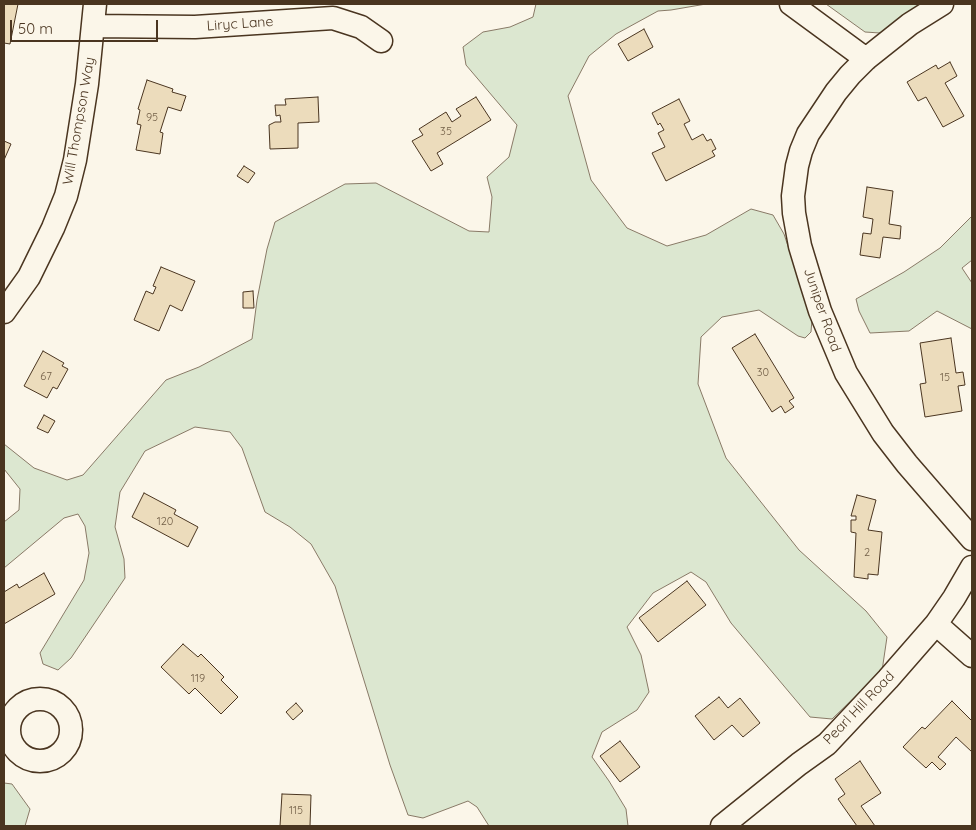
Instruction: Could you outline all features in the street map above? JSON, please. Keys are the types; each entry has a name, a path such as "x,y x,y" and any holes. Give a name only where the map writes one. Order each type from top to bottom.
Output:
{"street":[{"name":"Will Thompson Way","path":"4,312 33,269 66,196 81,125 95,4"},
{"path":"791,4 866,59"},
{"name":"Juniper Road","path":"942,4 910,24 866,59 850,75 826,106 808,134 796,166 793,196 800,246 820,311 832,343 850,381 883,433 907,464 972,539"},
{"name":"Liryc Lane","path":"93,26 195,27 333,18 361,26 381,41"},
{"name":"Pearl Hill Road","path":"722,826 827,744 936,624 972,567"},
{"path":"936,624 972,656"}],"green space":[{"path":"536,4 706,4 658,11 616,34 589,56 568,96 591,180 627,228 667,246 706,235 751,209 773,215 784,234 812,319 811,332 805,338 798,336 759,310 722,317 701,337 698,384 726,458 799,550 866,611 887,637 882,671 832,719 810,717 731,623 706,582 691,572 653,593 627,627 641,655 649,692 637,710 602,732 592,757 626,809 628,826 489,826 477,807 468,801 423,818 408,815 390,765 335,586 311,544 290,527 265,512 242,448 230,432 195,427 145,451 120,492 115,527 124,559 125,578 71,658 58,670 43,664 40,653 84,580 89,553 85,526 78,514 64,518 4,568 4,522 19,510 20,489 4,469 4,444 34,468 67,480 83,475 166,380 199,367 252,339 267,249 275,222 345,184 376,183 469,231 489,232 492,197 487,177 509,157 517,125 466,65 463,47 483,32 510,27 533,17"},
{"path":"826,4 927,4 880,33 865,32"},
{"path":"972,216 972,260 962,268 972,283 972,329 937,311 909,331 870,333 859,311 856,299 904,272 940,248"},
{"path":"4,783 12,784 30,809 25,826 4,826"}],"building":[{"path":"4,4 18,4 10,44 4,43"},
{"path":"644,29 653,47 628,61 618,44"},
{"path":"950,62 957,76 945,83 964,116 943,127 926,97 918,101 907,82 936,65 938,69"},
{"path":"147,80 173,89 172,92 186,96 181,111 168,107 160,132 163,133 160,154 136,150 141,125 137,124 140,110 138,109"},
{"path":"318,97 319,122 298,123 298,148 270,149 269,125 281,122 280,115 276,116 275,105 286,105 285,99"},
{"path":"476,97 491,120 437,153 443,164 431,171 412,141 423,135 419,129 446,112 452,122 461,116 456,109"},
{"path":"679,99 690,121 684,124 692,140 703,134 707,141 711,139 716,149 712,151 715,156 666,181 652,153 665,147 658,133 664,130 660,123 658,125 652,113"},
{"path":"4,141 11,144 4,160"},
{"path":"244,166 255,173 248,183 237,176"},
{"path":"867,187 893,191 889,224 901,226 900,239 883,237 880,258 860,255 863,233 871,234 873,219 863,217"},
{"path":"161,267 195,281 182,311 170,305 159,331 134,320 146,291 153,294 156,287 153,286"},
{"path":"253,291 254,308 243,308 243,292"},
{"path":"755,334 794,398 789,401 794,407 785,413 781,406 772,412 732,348"},
{"path":"951,338 956,373 963,372 965,385 958,386 962,411 925,417 920,384 926,383 920,343"},
{"path":"43,351 64,363 62,366 68,369 57,389 53,387 47,398 24,386"},
{"path":"44,415 55,421 48,433 37,428"},
{"path":"144,493 176,510 174,514 198,527 188,547 132,517"},
{"path":"857,495 876,500 868,530 882,532 878,575 868,574 868,579 854,577 856,533 851,532 851,520 856,520 856,516 851,516"},
{"path":"44,573 55,594 4,624 4,592 17,584 19,588"},
{"path":"687,581 706,605 658,642 639,618"},
{"path":"183,644 198,657 201,654 224,677 221,680 238,697 221,714 195,688 189,694 161,667"},
{"path":"719,697 728,708 740,698 760,723 743,737 732,725 714,740 695,716"},
{"path":"952,701 972,721 972,752 956,737 938,757 946,764 940,770 932,762 926,768 903,747 922,727 925,729"},
{"path":"296,703 303,711 293,720 286,712"},
{"path":"620,741 640,767 620,782 600,756"},
{"path":"860,761 881,793 861,806 875,826 857,826 838,799 845,794 835,779"},
{"path":"282,794 311,795 310,826 280,826"}]}
